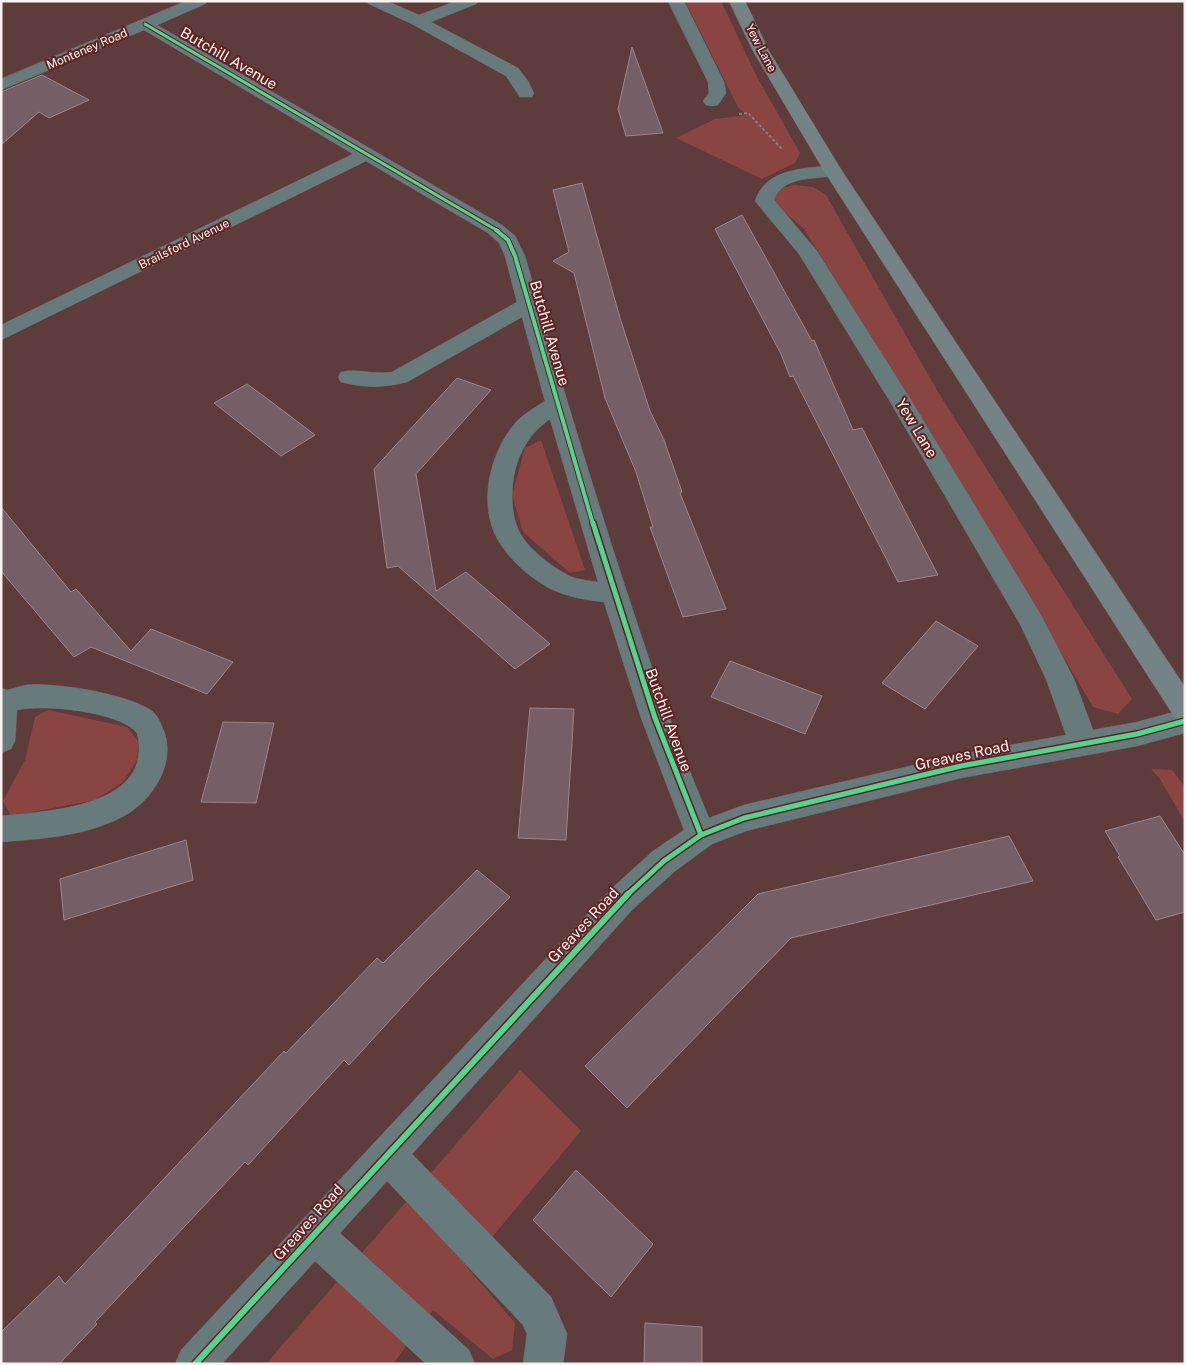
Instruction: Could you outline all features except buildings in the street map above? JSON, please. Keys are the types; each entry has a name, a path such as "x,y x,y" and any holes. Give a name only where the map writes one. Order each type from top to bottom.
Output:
{"main road":[{"name":"Yew Lane","path":"737,1 761,52 833,171 1185,710"}],"street":[{"name":"Monteney Road","path":"1,85 200,1"},
{"path":"374,1 512,72 520,81 526,93"},
{"path":"418,22 471,1"},
{"path":"676,1 716,82 718,93 712,101"},
{"name":"Butchill Avenue","path":"145,24 495,228 508,240 515,256 614,594 646,695 677,779 702,835"},
{"name":"Brailsford Avenue","path":"1,333 367,154"},
{"name":"Yew Lane","path":"833,171 784,179 772,184 765,191 764,201 807,250 900,400 1032,622 1060,679 1083,743"},
{"path":"349,378 366,382 382,382 400,377 528,305"},
{"name":"Butchill Avenue","path":"558,404 525,427 512,447 504,470 499,498 504,525 513,544 538,567 560,582 614,594"},
{"path":"1,740 2,700 30,696 73,700 127,711 143,720 150,730 154,745 153,764 144,781 126,798 100,813 39,825 1,829"},
{"name":"Greaves Road","path":"195,1364 621,900 664,861 702,835 744,818 961,766 1137,734 1185,721"},
{"path":"387,1154 537,1312 547,1334 543,1364"},
{"path":"314,1234 455,1364"}],"path":[{"path":"712,101 722,115 748,113 807,175"}],"shaded area":[{"path":"685,1 721,1 757,77 800,153 795,163 762,179 676,138 715,119 746,115 738,107"},
{"path":"794,185 813,187 826,195 938,392 1132,699 1118,714 1093,707 931,432 804,229 775,204 774,194 782,188"},
{"path":"541,440 585,570 570,573 523,532 512,495 525,448"},
{"path":"48,710 127,727 138,741 137,760 123,782 95,800 11,816 3,801 25,760 35,717"},
{"path":"1151,769 1172,770 1185,787 1185,822 1160,779"},
{"path":"520,1070 581,1131 467,1267 515,1323 512,1350 493,1359 433,1310 393,1364 266,1364"}],"cycle path":[{"path":"145,24 495,229 508,240 515,256 628,638 669,757 701,835"},
{"path":"195,1364 621,900 664,861 701,835 744,818 961,766 1137,734 1185,721"}]}
